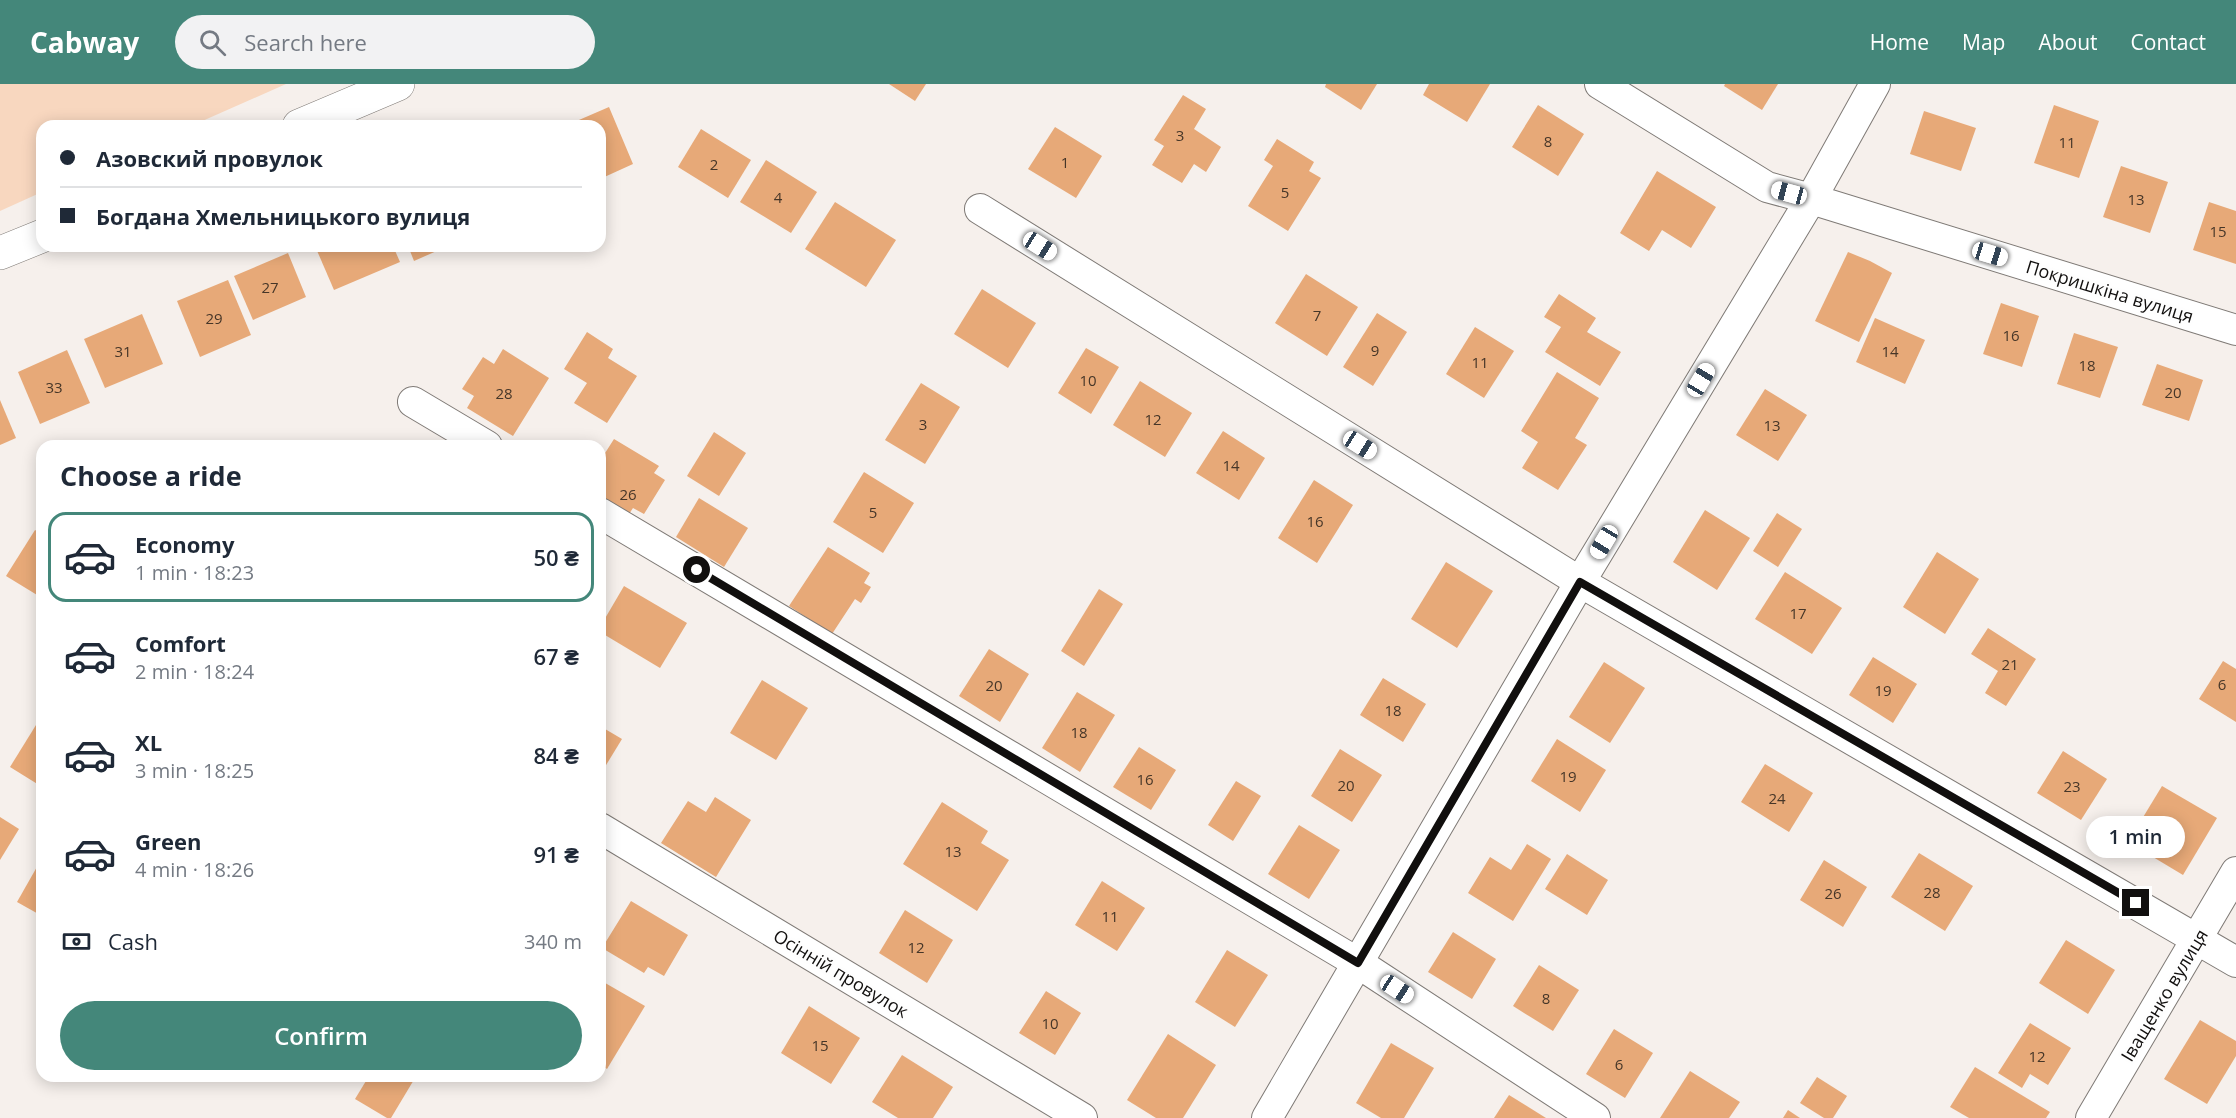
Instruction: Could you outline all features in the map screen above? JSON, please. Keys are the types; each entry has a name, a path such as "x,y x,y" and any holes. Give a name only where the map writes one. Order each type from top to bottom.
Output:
{"street":[{"path":"313,120 398,84"},
{"name":"Покришкіна вулиця","path":"1600,84 1767,187 2236,330"},
{"path":"1267,1118 1580,582 1811,199 1875,84"},
{"path":"980,209 1580,582 2236,962"},
{"path":"0,254 36,239"},
{"path":"413,402 477,440"},
{"path":"606,517 1358,963 1595,1118"},
{"name":"Осінній провулок","path":"606,832 1082,1118"},
{"name":"Іващенко вулиця","path":"2091,1118 2236,872"}],"shaded area":[{"path":"0,84 286,84 205,120 36,120 36,195 0,211"}],"building":[{"path":"889,84 926,84 915,101"},
{"path":"1326,84 1377,84 1361,110 1325,87"},
{"path":"1429,84 1490,84 1467,122 1423,95"},
{"path":"1725,84 1778,84 1762,110 1724,86"},
{"path":"1183,95 1206,109 1194,129 1221,147 1206,172 1194,164 1182,183 1152,165 1164,146 1154,140"},
{"path":"1538,105 1584,134 1558,176 1512,147"},
{"path":"2054,105 2099,121 2079,178 2034,163"},
{"path":"609,107 633,164 606,176 606,120 579,120"},
{"path":"1924,111 1976,128 1961,171 1910,154"},
{"path":"1055,127 1102,156 1076,198 1028,169"},
{"path":"701,129 751,160 728,198 678,167"},
{"path":"1277,139 1314,162 1309,171 1321,178 1288,231 1248,206 1273,166 1264,160"},
{"path":"766,160 817,192 791,233 740,202"},
{"path":"2121,166 2168,182 2150,233 2103,217"},
{"path":"1657,171 1716,207 1691,248 1662,230 1649,251 1620,233"},
{"path":"835,202 896,240 866,287 805,249"},
{"path":"2209,202 2236,211 2236,264 2193,250"},
{"path":"318,252 396,252 400,262 334,290"},
{"path":"410,252 434,252 414,261"},
{"path":"1848,252 1892,273 1859,342 1815,321"},
{"path":"288,253 306,297 253,320 234,276"},
{"path":"1306,274 1358,307 1327,356 1275,323"},
{"path":"228,280 251,335 200,357 177,301"},
{"path":"982,289 1036,323 1008,368 954,334"},
{"path":"1559,294 1596,318 1587,332 1621,352 1600,386 1545,352 1561,327 1544,317"},
{"path":"2001,303 2039,316 2022,367 1983,354"},
{"path":"1377,313 1407,332 1373,386 1343,367"},
{"path":"142,314 163,364 105,388 84,339"},
{"path":"1875,318 1925,340 1905,384 1856,362"},
{"path":"1475,327 1514,351 1484,398 1446,374"},
{"path":"587,332 613,349 608,358 637,376 607,423 574,403 587,383 564,369"},
{"path":"2074,333 2118,347 2100,398 2057,384"},
{"path":"1086,348 1119,367 1091,414 1058,393"},
{"path":"503,349 549,378 513,436 467,408 474,396 462,389 483,357 494,364"},
{"path":"67,350 90,403 40,424 18,372"},
{"path":"2157,364 2203,380 2189,421 2142,405"},
{"path":"1557,372 1599,398 1575,438 1587,445 1558,490 1522,468 1538,442 1521,431"},
{"path":"1140,381 1192,413 1165,457 1113,425"},
{"path":"921,383 960,407 925,464 885,440"},
{"path":"1765,389 1807,415 1778,461 1736,435"},
{"path":"0,400 16,438 0,445"},
{"path":"1223,431 1265,458 1239,500 1196,473"},
{"path":"714,432 746,453 719,496 687,476"},
{"path":"614,439 659,466 654,473 665,480 644,514 633,508 623,523 606,512 606,452"},
{"path":"864,472 914,503 883,553 833,522"},
{"path":"1314,480 1353,505 1317,563 1278,538"},
{"path":"699,498 748,528 724,567 676,537"},
{"path":"1705,510 1750,538 1717,590 1673,562"},
{"path":"1777,513 1802,529 1778,567 1753,551"},
{"path":"35,530 36,531 36,594 6,576"},
{"path":"828,547 870,573 864,583 871,587 861,603 855,599 832,634 789,606"},
{"path":"1937,552 1979,579 1945,634 1903,607"},
{"path":"1446,562 1493,591 1457,648 1411,619"},
{"path":"1785,572 1842,608 1812,654 1755,619"},
{"path":"624,586 687,623 660,668 606,636 606,617"},
{"path":"1099,589 1123,604 1084,666 1061,651"},
{"path":"1988,628 2036,659 2006,706 1985,693 1998,671 1971,654"},
{"path":"989,649 1029,674 1000,722 959,696"},
{"path":"1873,657 1917,684 1893,723 1849,695"},
{"path":"2223,661 2236,669 2236,722 2199,699"},
{"path":"1604,662 1645,688 1610,743 1569,717"},
{"path":"1383,678 1426,704 1403,742 1360,715"},
{"path":"762,680 808,708 776,760 730,733"},
{"path":"1077,692 1115,715 1080,772 1042,748"},
{"path":"36,725 36,783 10,767"},
{"path":"606,730 622,739 606,765"},
{"path":"1557,739 1606,770 1580,812 1531,781"},
{"path":"1139,747 1176,770 1151,810 1113,787"},
{"path":"1340,749 1382,775 1352,822 1311,796"},
{"path":"2063,751 2107,779 2081,820 2037,793"},
{"path":"1765,764 1813,793 1789,832 1741,802"},
{"path":"1236,781 1261,796 1233,841 1208,825"},
{"path":"2162,786 2217,818 2183,875 2128,842"},
{"path":"715,797 751,820 716,877 661,843 688,801 706,812"},
{"path":"942,802 988,831 981,843 1009,860 977,911 903,864"},
{"path":"0,817 19,829 0,860"},
{"path":"1299,825 1340,850 1309,899 1268,874"},
{"path":"1527,844 1551,859 1513,921 1468,893 1490,857 1511,870"},
{"path":"1919,853 1973,886 1945,931 1891,897"},
{"path":"1567,854 1608,880 1587,915 1545,889"},
{"path":"1824,860 1867,887 1843,927 1800,900"},
{"path":"36,869 36,913 17,902"},
{"path":"1102,881 1145,908 1117,951 1075,925"},
{"path":"631,901 688,935 664,976 648,967 644,973 606,950 606,942"},
{"path":"905,910 953,940 927,983 879,953"},
{"path":"1453,932 1496,959 1472,999 1428,972"},
{"path":"2066,940 2115,970 2088,1014 2039,983"},
{"path":"1227,950 1268,975 1235,1027 1195,1002"},
{"path":"1539,965 1579,990 1553,1031 1513,1006"},
{"path":"606,983 645,1006 606,1068"},
{"path":"1046,991 1081,1013 1055,1055 1019,1033"},
{"path":"809,1006 860,1038 831,1084 781,1053"},
{"path":"2200,1020 2236,1041 2236,1056 2207,1104 2164,1079"},
{"path":"2030,1023 2071,1048 2048,1085 2030,1074 2022,1088 1998,1073"},
{"path":"1614,1029 1653,1053 1625,1098 1586,1074"},
{"path":"1168,1034 1216,1065 1183,1118 1156,1118 1127,1100"},
{"path":"1391,1043 1434,1068 1404,1118 1381,1118 1356,1103"},
{"path":"902,1055 953,1087 933,1118 898,1118 872,1102"},
{"path":"1975,1067 2050,1112 2046,1118 1969,1118 1950,1107"},
{"path":"1690,1071 1740,1102 1729,1118 1660,1118"},
{"path":"1817,1077 1847,1096 1833,1118 1824,1118 1800,1103"},
{"path":"365,1082 413,1082 391,1118 387,1118 355,1099"},
{"path":"1509,1095 1546,1118 1494,1118"},
{"path":"1788,1110 1800,1118 1783,1118"}],"route":[{"path":"697,570 1358,963 1580,582 2136,903"}]}
